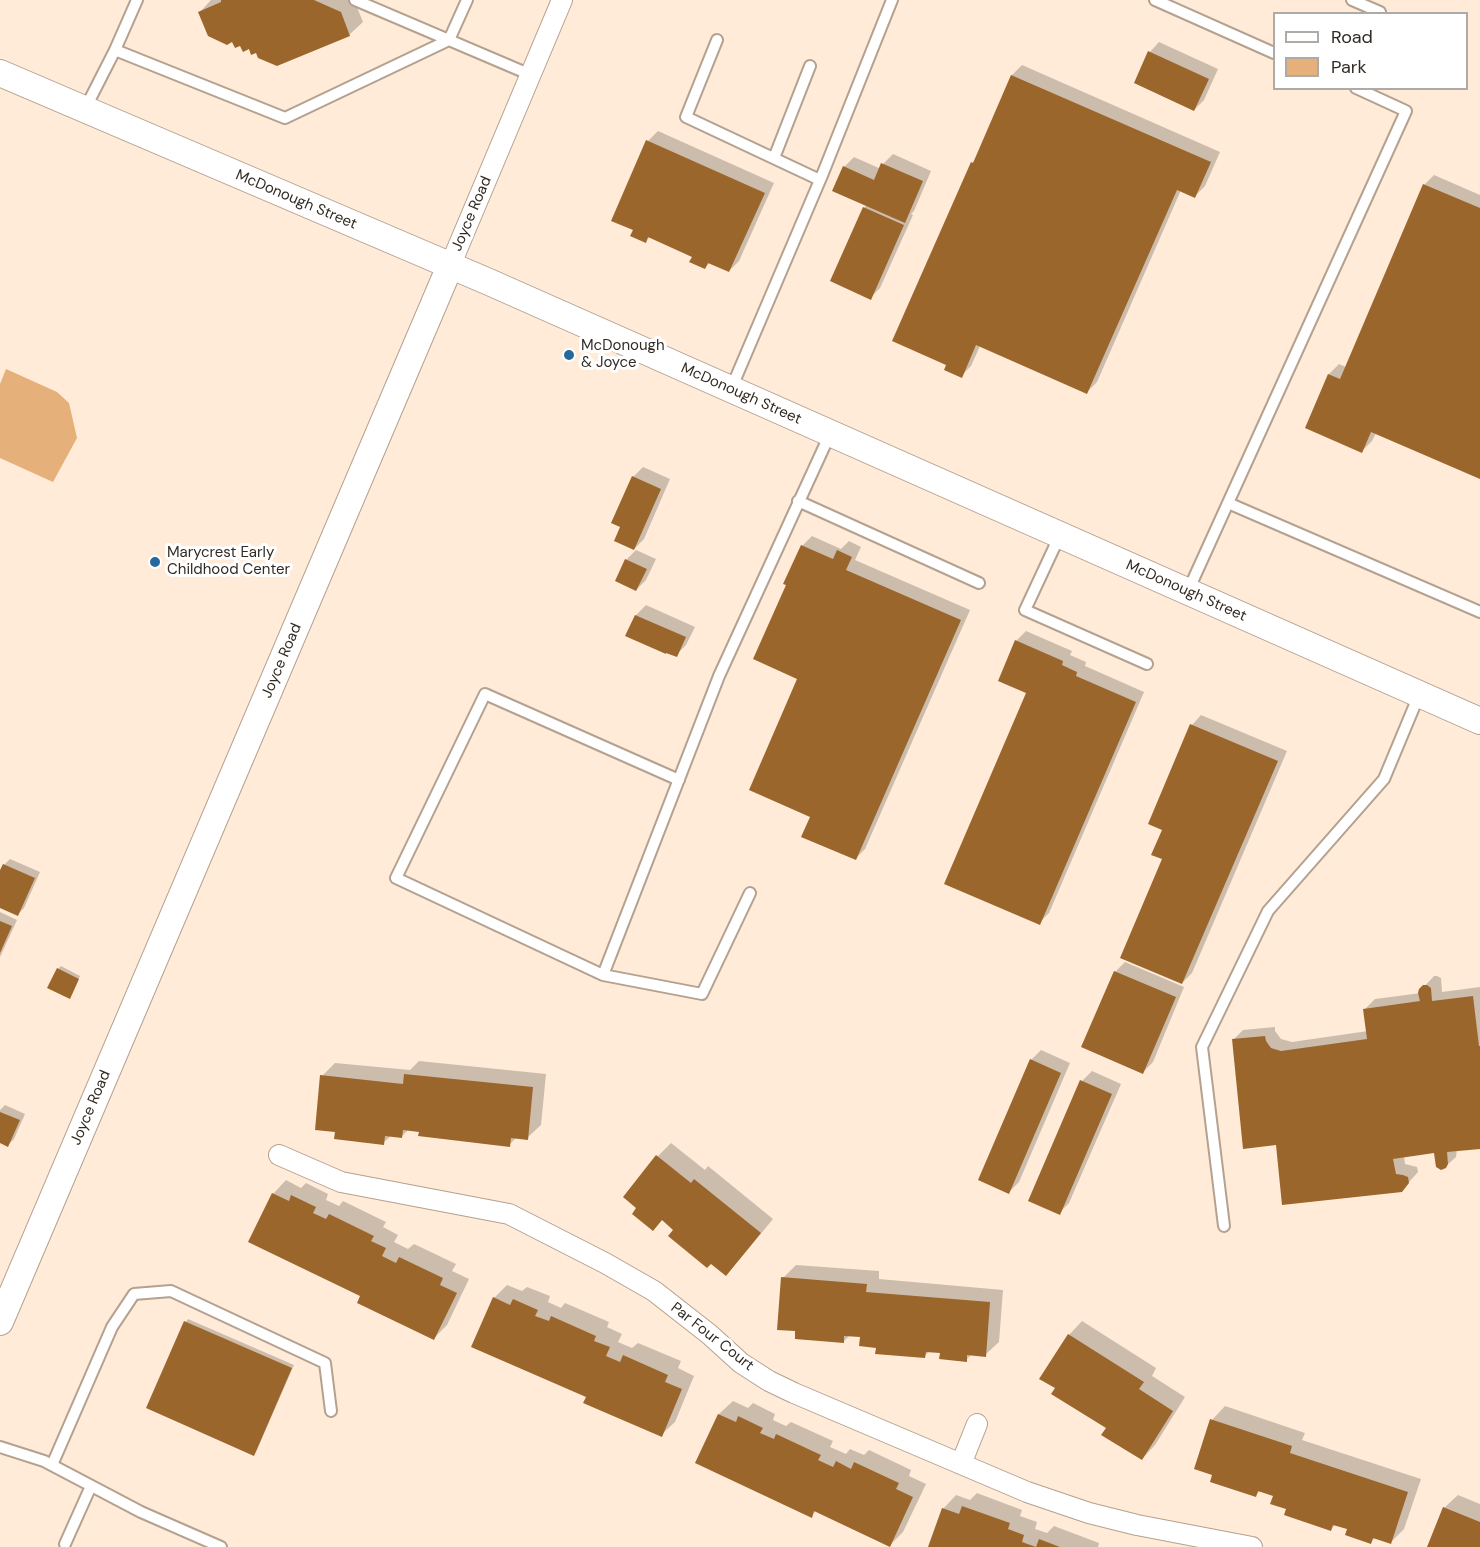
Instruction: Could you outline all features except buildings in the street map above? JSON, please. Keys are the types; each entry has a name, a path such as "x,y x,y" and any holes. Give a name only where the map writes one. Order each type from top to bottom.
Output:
{"street":[{"name":"Joyce Road","path":"0,1322 562,0"},
{"name":"McDonough Street","path":"0,73 731,389 1480,721"},
{"name":"Par Four Court","path":"279,1155 341,1182 509,1214 654,1291 709,1334 741,1363 769,1381 1027,1492 1089,1513 1137,1525 1252,1547"},
{"path":"961,1464 977,1424"}],"lane":[{"path":"85,109 137,0"},
{"path":"355,0 531,75"},
{"path":"115,50 285,118 450,40 467,0"},
{"path":"731,389 820,180 892,0"},
{"path":"1155,0 1273,51"},
{"path":"1352,0 1377,12"},
{"path":"717,40 686,117 820,180"},
{"path":"774,158 810,66"},
{"path":"1188,592 1406,111 1360,90"},
{"path":"603,975 719,676 798,501 831,434"},
{"path":"798,501 979,583"},
{"path":"1228,504 1480,612"},
{"path":"1060,535 1025,610 1147,664"},
{"path":"679,780 485,694 396,878 603,975 702,994 750,893"},
{"path":"1224,1226 1202,1047 1268,910 1384,779 1419,694"},
{"path":"52,1465 112,1327 134,1294 171,1291 325,1363 331,1411"},
{"path":"0,1447 44,1461 141,1512 221,1547"},
{"path":"66,1546 91,1486"}],"green space":[{"path":"6,369 57,392 69,403 77,438 53,482 0,458 0,384"}],"place":[{"name":"McDonough & Joyce","path":"569,355"},
{"name":"Marycrest Early Childhood Center","path":"155,562"}]}
